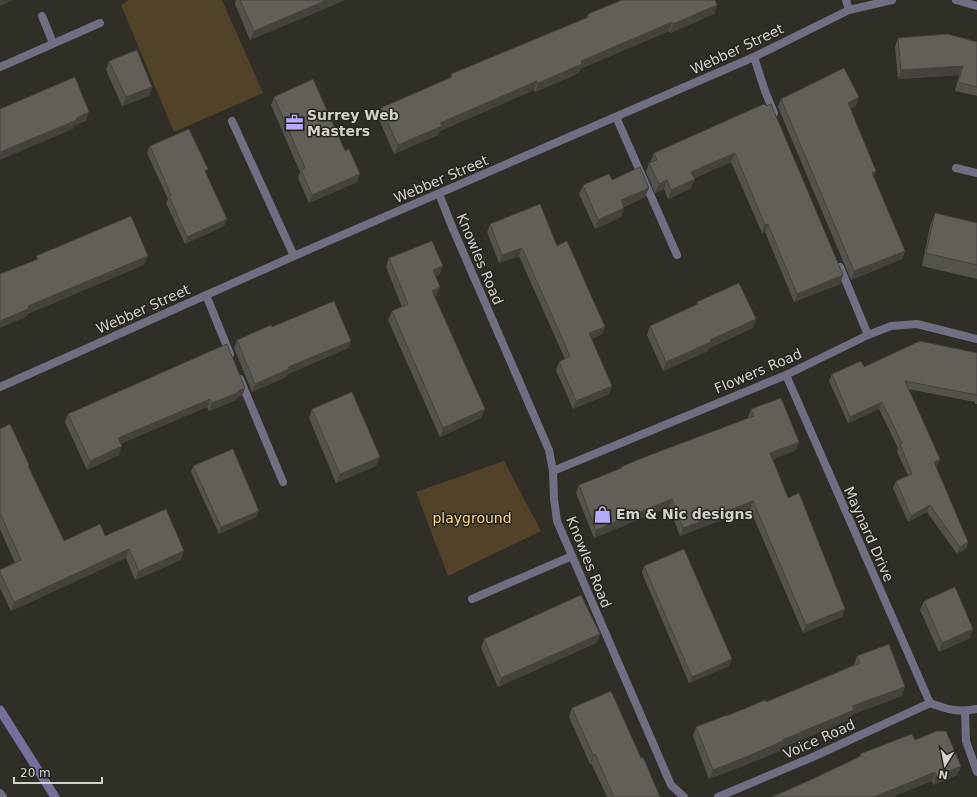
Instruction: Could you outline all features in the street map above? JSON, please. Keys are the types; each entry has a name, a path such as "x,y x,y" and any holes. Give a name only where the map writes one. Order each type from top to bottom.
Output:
{"street":[{"path":"846,0 849,10"},
{"name":"Webber Street","path":"0,387 294,256 754,57 849,10 892,0"},
{"path":"956,0 977,6"},
{"path":"42,16 53,43"},
{"path":"0,67 100,23"},
{"path":"754,57 765,91 777,120"},
{"path":"616,117 677,255"},
{"path":"232,121 294,256"},
{"path":"956,168 977,173"},
{"name":"Knowles Road","path":"439,194 549,450 553,471 554,499 557,521 671,785 684,797"},
{"path":"835,256 868,335"},
{"path":"206,295 282,482"},
{"name":"Flowers Road","path":"553,471 786,375 868,335 891,326 917,324 977,339"},
{"name":"Maynard Drive","path":"786,375 930,703"},
{"path":"472,599 572,556"},
{"path":"930,703 947,709 965,711 977,709"},
{"name":"Voice Road","path":"718,797 815,756 930,703"},
{"path":"965,711 966,741 977,772"},
{"path":"0,793 4,797"}],"green space":[{"path":"129,0 222,0 263,93 174,132 121,5"},
{"name":"playground","path":"504,461 541,531 448,576 416,492"}],"building":[{"path":"240,0 327,0 254,31"},
{"path":"622,0 715,0 717,5 673,24 672,22 581,61 582,64 538,83 537,81 440,123 442,126 398,145 381,108 452,77 451,74 589,17 588,14"},
{"path":"947,34 977,42 977,87 958,82 963,66 901,70 898,38"},
{"path":"137,50 152,87 126,97 109,61"},
{"path":"844,68 859,97 848,103 876,171 872,173 905,251 854,271 781,99"},
{"path":"75,77 89,112 76,118 77,120 0,152 0,109"},
{"path":"313,79 345,151 349,149 360,174 312,195 301,170 305,168 274,97"},
{"path":"764,104 766,106 771,104 843,275 797,294 768,224 765,225 735,153 691,172 695,179 671,190 667,180 659,184 649,163 657,160 654,153"},
{"path":"189,129 208,169 205,171 227,219 187,237 169,196 171,195 150,146"},
{"path":"640,167 649,188 621,200 624,208 598,220 583,185 609,174 612,180"},
{"path":"540,204 557,246 567,241 605,327 589,333 612,386 576,401 559,362 570,356 522,248 502,255 490,224"},
{"path":"935,213 977,223 977,265 926,253"},
{"path":"131,216 148,256 28,306 30,308 0,321 0,274 38,259 36,256"},
{"path":"432,241 443,266 433,270 440,287 432,291 485,409 443,428 392,311 408,304 389,258"},
{"path":"739,283 756,319 710,340 711,342 666,362 650,326"},
{"path":"334,301 351,341 288,367 289,369 255,384 237,340 271,325 272,327"},
{"path":"920,341 977,353 977,395 905,381 940,459 934,462 968,542 960,547 930,505 911,516 896,481 912,474 900,444 902,443 882,402 850,417 832,374 861,361 864,367"},
{"path":"227,344 245,388 212,403 210,399 118,438 122,446 90,461 68,414"},
{"path":"352,392 380,457 340,474 312,409"},
{"path":"781,398 799,442 770,453 788,498 799,493 845,609 806,625 753,501 683,528 672,499 596,530 579,485 650,455 754,416 751,409"},
{"path":"10,424 29,465 28,466 64,541 100,524 105,536 166,509 184,551 139,571 129,549 14,602 0,572 0,570 21,560 0,513 0,429"},
{"path":"233,449 259,511 221,527 193,466"},
{"path":"684,549 732,659 692,677 644,566"},
{"path":"955,587 973,629 942,643 924,601"},
{"path":"581,595 600,634 501,678 484,639"},
{"path":"889,644 905,687 852,706 854,710 713,770 696,727 765,700 766,702 860,663 857,656"},
{"path":"611,691 641,758 643,757 660,797 614,797 595,754 593,755 572,708"},
{"path":"937,731 946,731 961,766 936,776 935,772 874,797 772,797 861,756 860,754 912,734 915,740"}],"waterway":[{"path":"0,710 55,797"}],"place":[{"name":"Surrey Web Masters","path":"294,123"},
{"name":"Em & Nic designs","path":"603,514"}]}
